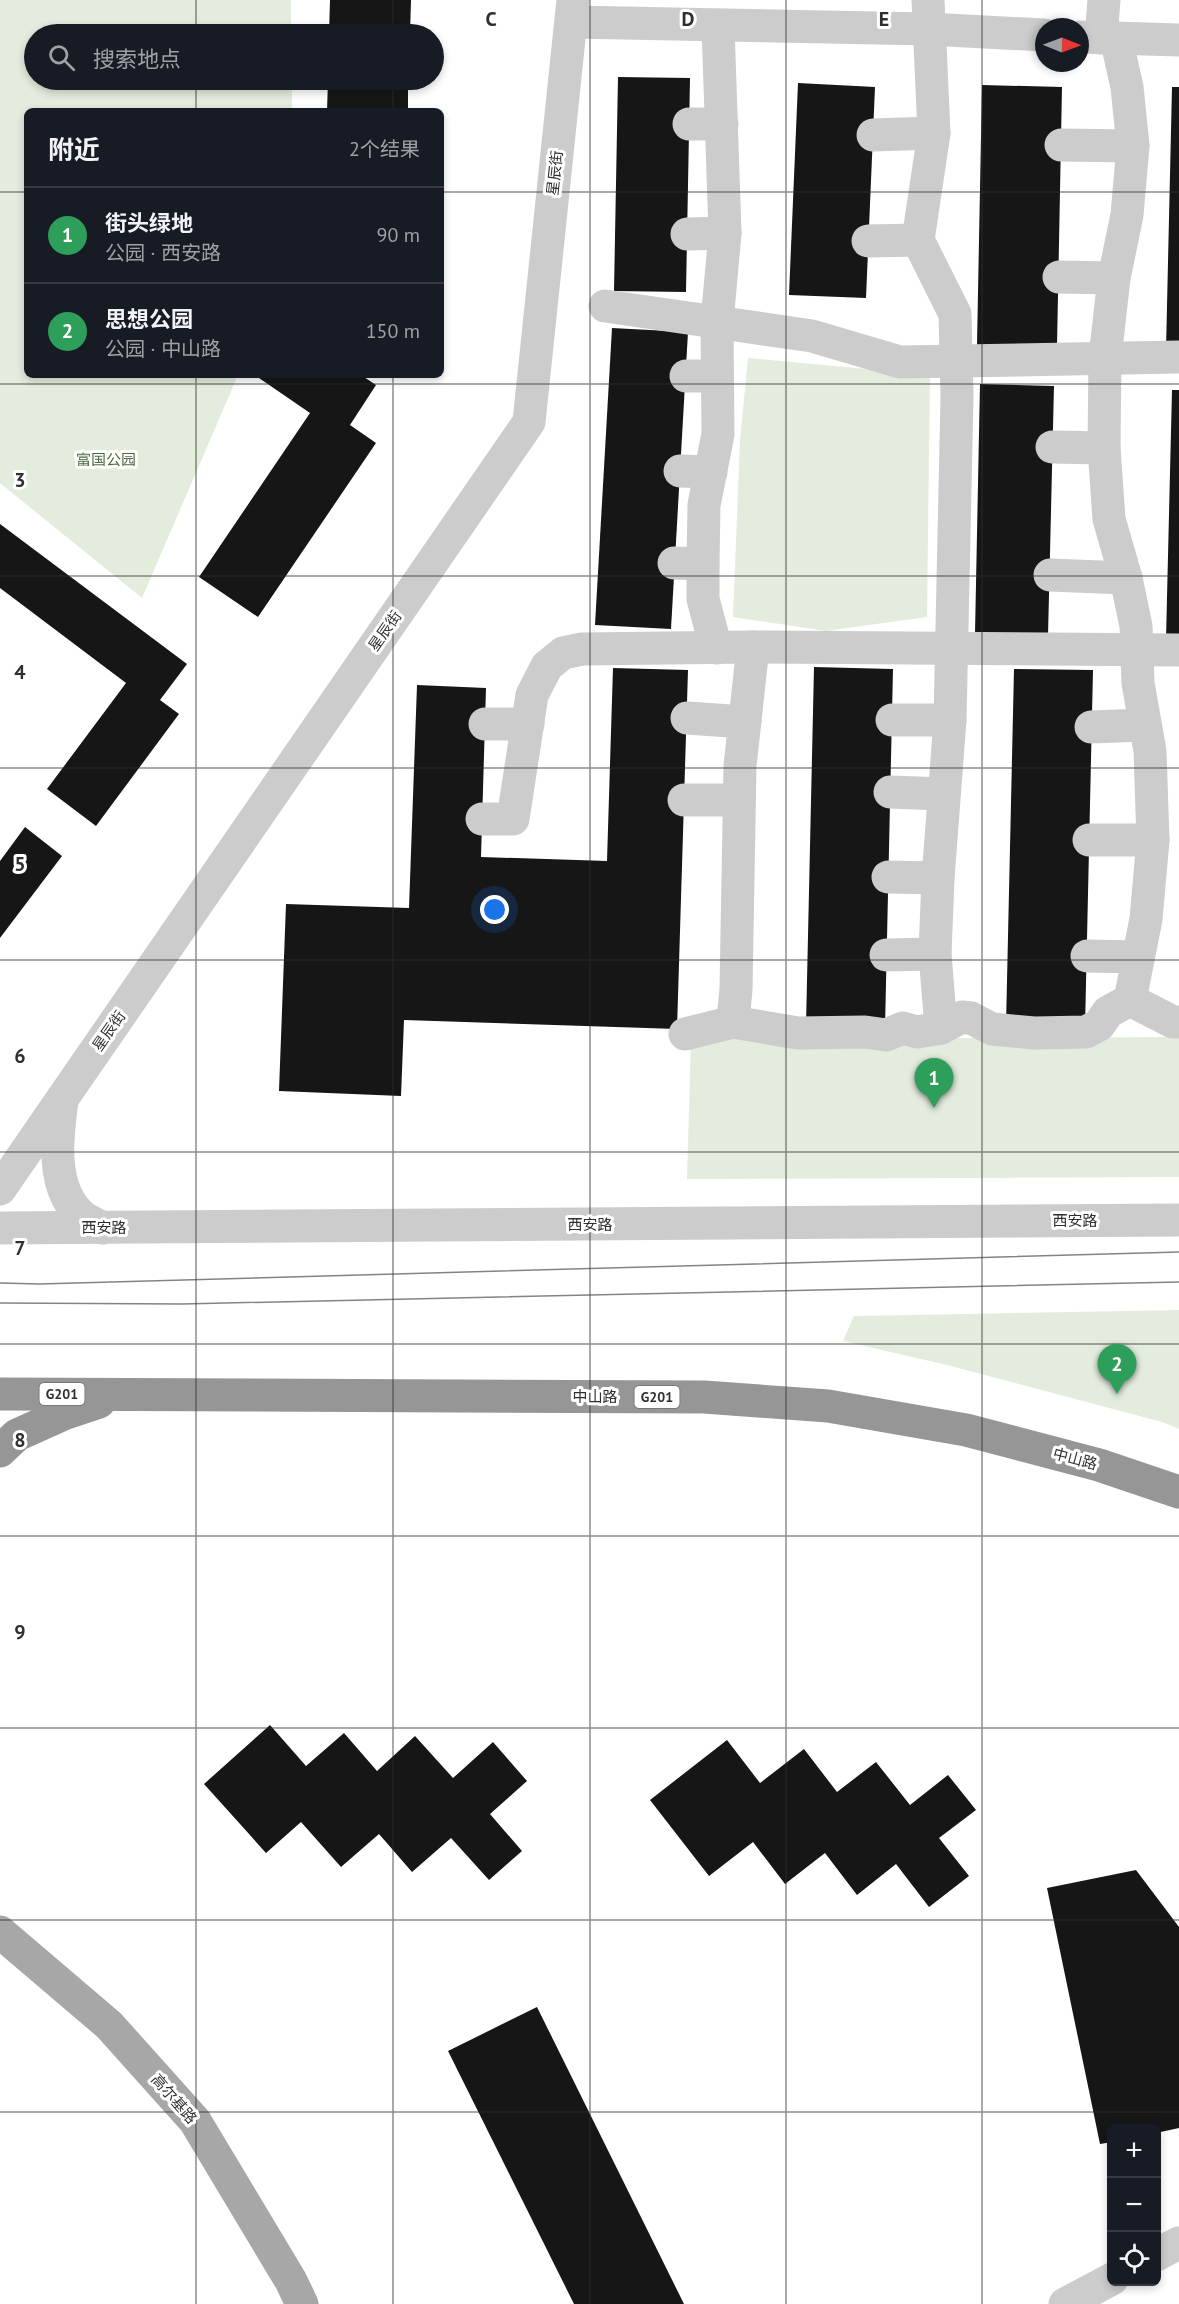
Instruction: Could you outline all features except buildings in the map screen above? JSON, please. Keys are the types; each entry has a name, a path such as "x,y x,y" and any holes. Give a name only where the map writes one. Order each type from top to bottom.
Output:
{"highway":[{"name":"中山路","path":"0,1394 704,1397 828,1406 966,1430 1099,1465 1179,1492"},
{"path":"0,1451 17,1435 66,1413 124,1394"}],"main road":[{"name":"高尔基路","path":"0,1932 109,2025 195,2121 291,2281 302,2304"}],"street":[{"path":"1104,0 1099,38 1127,87 1133,146 1127,216 1114,278 1105,358 1104,448 1109,519 1126,578 1136,626 1138,683 1150,751 1153,840 1146,919 1130,1000"},
{"path":"572,11 728,17 928,15 1035,33"},
{"name":"星辰街","path":"0,1189 529,422 572,11"},
{"path":"928,15 934,134 918,240 955,314 957,396 950,720 938,878 935,954 941,1028"},
{"path":"716,648 703,599 689,563 704,505 695,471 718,434 717,322 725,233 723,124 728,17"},
{"path":"1099,38 1179,40"},
{"path":"689,123 723,124"},
{"path":"873,135 934,134"},
{"path":"1062,145 1133,146"},
{"path":"687,234 725,233"},
{"path":"868,241 918,240"},
{"path":"1059,277 1114,278"},
{"path":"605,306 812,336 900,362 1179,357"},
{"path":"686,376 717,376"},
{"path":"1052,447 1104,448"},
{"path":"1050,575 1126,578"},
{"path":"482,819 513,819 532,695 547,666 563,653 582,649 716,648 1179,650"},
{"path":"733,1022 736,989 739,800 753,648"},
{"path":"687,718 745,722"},
{"path":"892,720 950,720"},
{"path":"485,724 528,724"},
{"path":"1091,727 1145,724"},
{"path":"890,792 944,794"},
{"path":"684,800 739,800"},
{"path":"1089,840 1153,840"},
{"path":"888,877 938,878"},
{"path":"886,955 935,954"},
{"path":"1086,956 1138,957"},
{"path":"686,1034 733,1022 798,1033 865,1032 886,1035 903,1028 917,1032 941,1028 962,1017 971,1018 992,1029 1034,1033 1086,1032 1099,1025 1108,1012 1130,1000"},
{"path":"1130,1000 1173,1022 1179,1022"},
{"path":"62,1099 57,1136 59,1171 69,1200 82,1217 104,1228"},
{"name":"西安路","path":"0,1228 1179,1220"},
{"path":"1161,2252 1179,2243"},
{"path":"1065,2304 1107,2282"}],"green space":[{"name":"富国公园","path":"0,0 291,0 291,24 24,24 24,90 292,90 292,108 24,108 24,378 237,378 142,598 0,483"},
{"path":"748,358 930,375 927,617 826,631 733,617 740,440"},
{"path":"1179,1037 1179,1177 687,1179 691,1039"},
{"path":"1179,1310 1179,1429 1162,1422 947,1365 843,1341 854,1316"}],"tram line":[{"path":"0,1283 39,1284 1179,1252"},
{"path":"0,1303 182,1304 1179,1282"}],"place":[{"name":"街头绿地","path":"934,1108"},
{"name":"思想公园","path":"1117,1394"}]}
